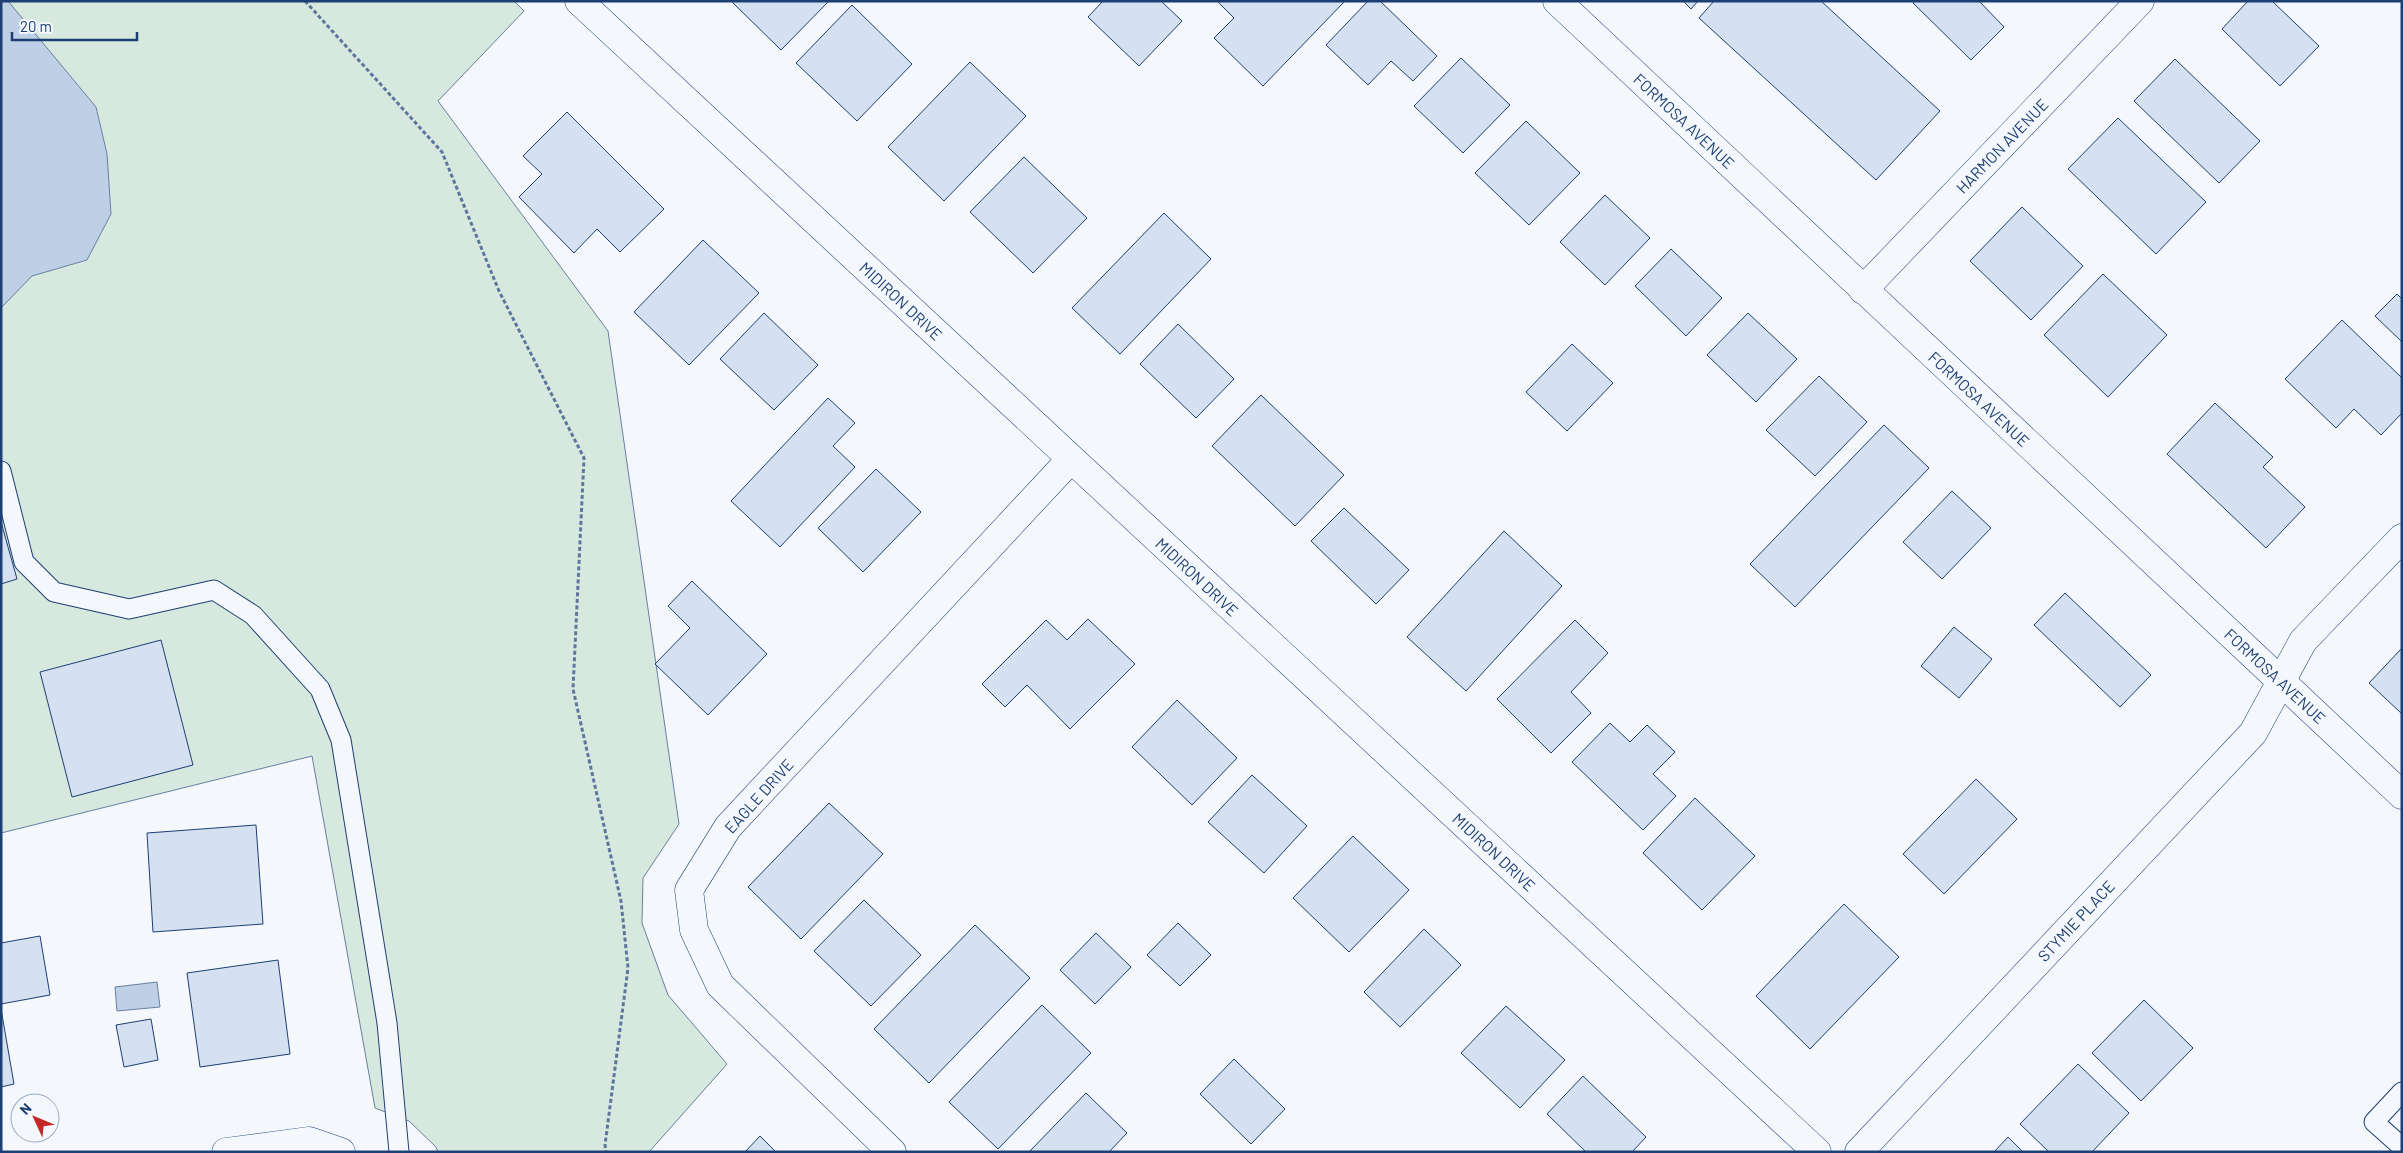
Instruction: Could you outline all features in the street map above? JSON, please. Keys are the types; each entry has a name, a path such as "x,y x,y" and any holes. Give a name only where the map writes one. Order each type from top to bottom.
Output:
{"street":[{"name":"MIDIRON DRIVE","path":"579,1 1816,1152"},
{"name":"FORMOSA AVENUE","path":"1558,1 2402,796"},
{"name":"HARMON AVENUE","path":"1863,290 2140,1"},
{"name":"EAGLE DRIVE","path":"892,1152 720,986 694,930 688,890 728,827 1071,459"},
{"name":"STYMIE PLACE","path":"1859,1152 2253,733 2302,641 2402,538"},
{"path":"226,1152 309,1141 341,1152"}],"lane":[{"path":"1,471 24,562 54,592 129,609 214,590 253,615 320,689 341,740 387,1023 399,1152"},
{"path":"2402,1092 2374,1122 2402,1146"}],"path":[{"path":"305,1 442,152 499,291 584,458 573,689 621,901 628,968 606,1152"}],"shaded area":[{"path":"1,1 514,1 524,11 438,101 608,331 679,824 643,878 642,923 668,995 727,1064 649,1152 438,1152 436,1147 409,1121 375,1108 312,756 1,833"}],"water":[{"path":"1,1 8,1 96,107 107,154 111,214 87,260 32,276 1,308"},
{"path":"157,982 160,1007 117,1011 115,987"}],"building":[{"path":"731,1 829,1 781,50"},
{"path":"1103,1 1161,1 1182,21 1139,66 1088,17"},
{"path":"1217,1 1345,1 1263,86 1214,38 1234,18"},
{"path":"1368,1 1380,1 1437,56 1413,81 1391,61 1368,85 1326,45"},
{"path":"1683,1 1698,1 1691,9"},
{"path":"1714,1 1821,1 1940,111 1876,180 1699,18"},
{"path":"1915,1 1979,1 2004,27 1971,60 1913,3"},
{"path":"2248,1 2272,1 2319,46 2280,86 2222,29"},
{"path":"852,5 912,64 857,121 796,63"},
{"path":"1461,58 1510,105 1463,153 1414,106"},
{"path":"2175,59 2260,141 2219,183 2134,101"},
{"path":"970,62 1026,116 944,201 888,147"},
{"path":"567,112 664,209 620,252 597,229 574,253 519,197 542,174 523,156"},
{"path":"2118,118 2206,202 2156,254 2068,169"},
{"path":"1526,121 1580,173 1529,225 1475,173"},
{"path":"1024,157 1087,218 1033,273 970,212"},
{"path":"1605,195 1650,238 1605,285 1560,242"},
{"path":"2022,207 2083,266 2031,320 1970,261"},
{"path":"1164,213 1211,259 1120,354 1072,308"},
{"path":"703,240 759,293 689,365 634,312"},
{"path":"1671,249 1722,298 1686,336 1635,286"},
{"path":"2103,274 2167,335 2108,397 2044,335"},
{"path":"2397,294 2402,299 2402,342 2375,316"},
{"path":"764,313 818,365 774,410 720,359"},
{"path":"1748,313 1797,359 1756,402 1707,355"},
{"path":"2342,320 2402,378 2402,413 2381,435 2354,409 2336,428 2285,379"},
{"path":"1178,324 1234,379 1196,418 1140,364"},
{"path":"1572,344 1613,383 1567,431 1526,392"},
{"path":"1819,376 1867,422 1815,476 1766,430"},
{"path":"1261,395 1344,475 1295,526 1212,446"},
{"path":"828,398 855,423 833,446 855,467 780,547 731,501"},
{"path":"2215,403 2273,457 2263,467 2305,507 2266,548 2167,454"},
{"path":"1884,425 1929,468 1795,607 1750,564"},
{"path":"876,469 921,512 863,572 818,528"},
{"path":"1952,491 1991,528 1942,579 1903,542"},
{"path":"1344,508 1409,570 1376,604 1311,541"},
{"path":"1,522 17,579 1,584"},
{"path":"1504,531 1562,586 1466,691 1407,637"},
{"path":"692,581 767,654 708,715 655,664 690,628 668,606"},
{"path":"2065,593 2151,675 2120,707 2034,625"},
{"path":"1088,619 1135,664 1070,729 1027,685 1005,707 982,684 1046,620 1067,640"},
{"path":"1575,620 1608,653 1571,692 1591,713 1551,753 1497,699"},
{"path":"1954,627 1992,659 1959,698 1921,666"},
{"path":"161,640 193,765 72,797 40,672"},
{"path":"2402,648 2402,714 2369,683"},
{"path":"1177,700 1237,758 1192,805 1132,747"},
{"path":"1610,723 1630,742 1647,725 1675,752 1653,774 1676,796 1643,830 1572,762"},
{"path":"1252,775 1307,826 1264,873 1208,822"},
{"path":"1976,779 2017,819 1944,894 1903,854"},
{"path":"1695,798 1755,856 1702,910 1643,853"},
{"path":"829,803 883,854 801,939 748,887"},
{"path":"256,825 263,924 153,932 147,833"},
{"path":"1353,836 1409,890 1349,952 1293,898"},
{"path":"864,900 921,955 871,1006 814,951"},
{"path":"1844,904 1899,957 1810,1049 1756,996"},
{"path":"1178,923 1211,955 1180,986 1147,955"},
{"path":"975,925 1030,978 929,1083 874,1029"},
{"path":"1424,929 1461,965 1400,1027 1364,992"},
{"path":"1096,933 1131,967 1095,1004 1060,970"},
{"path":"40,936 50,995 1,1004 1,943"},
{"path":"278,960 290,1054 200,1067 187,973"},
{"path":"2144,1000 2193,1048 2141,1101 2092,1053"},
{"path":"1042,1005 1091,1053 998,1149 949,1102"},
{"path":"1506,1006 1565,1060 1520,1108 1461,1053"},
{"path":"1,1009 14,1084 1,1087"},
{"path":"151,1019 158,1060 124,1067 116,1025"},
{"path":"1234,1059 1285,1109 1251,1144 1200,1094"},
{"path":"2078,1064 2129,1113 2092,1152 2049,1152 2020,1124"},
{"path":"1583,1076 1646,1137 1632,1152 1586,1152 1547,1114"},
{"path":"1086,1093 1127,1133 1109,1152 1029,1152"},
{"path":"760,1136 776,1152 745,1152"},
{"path":"2008,1137 2023,1152 1994,1152"}]}
